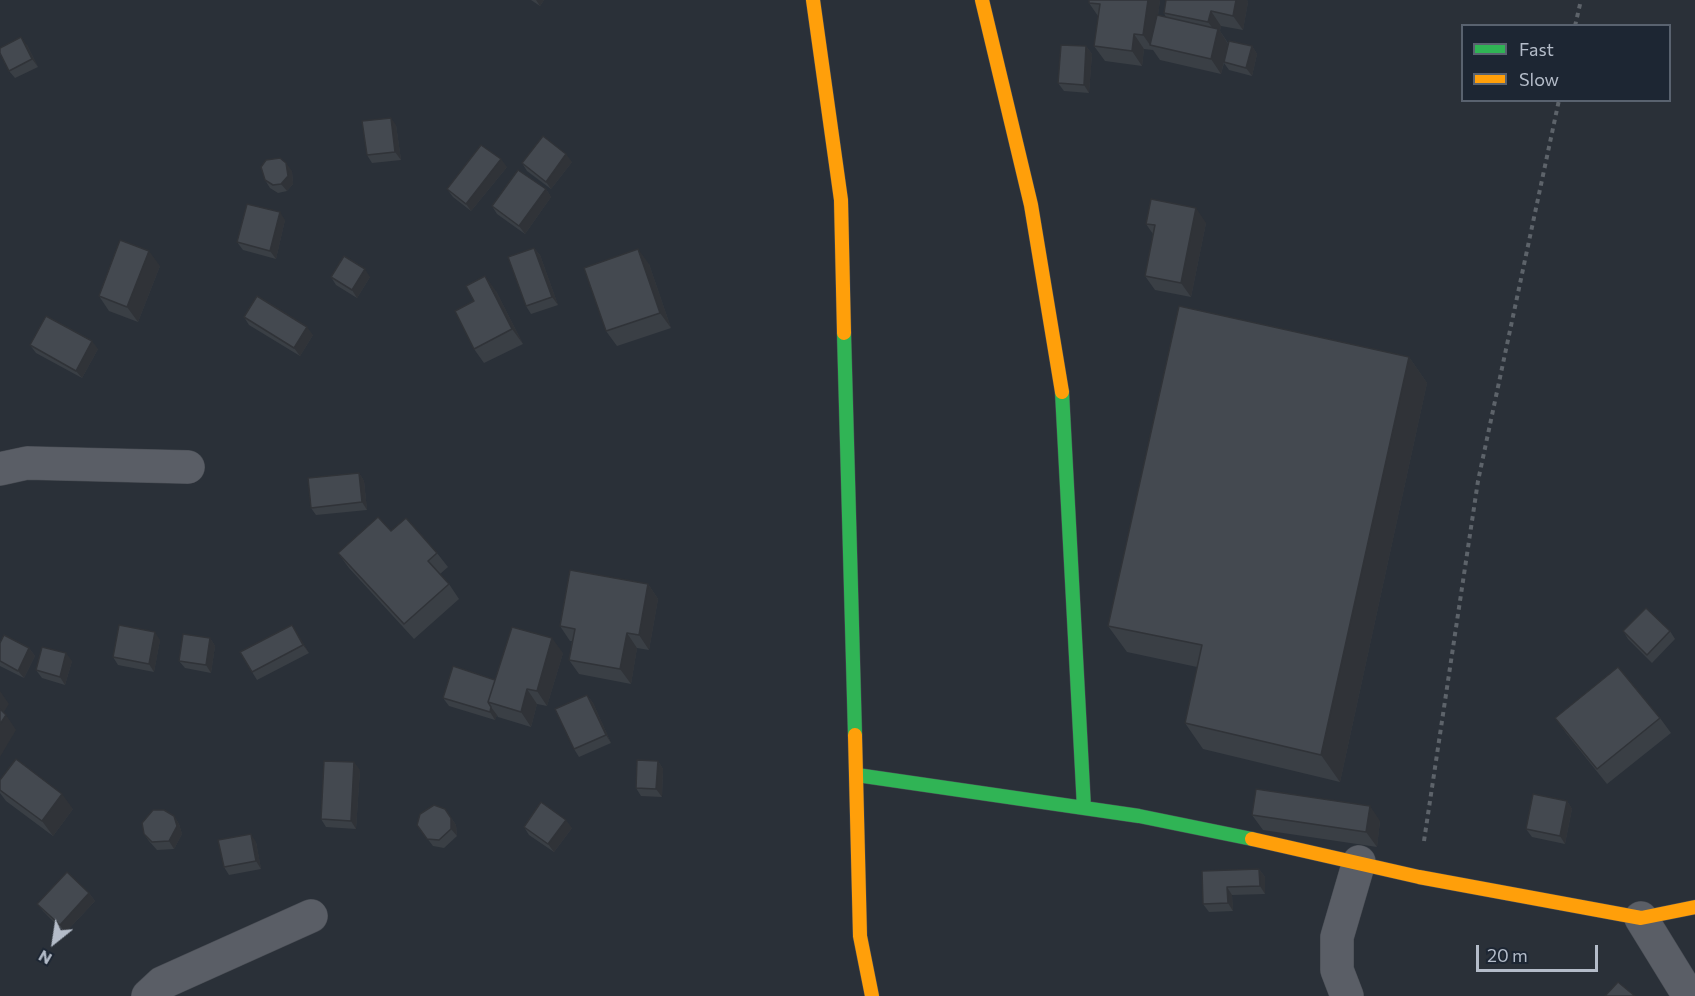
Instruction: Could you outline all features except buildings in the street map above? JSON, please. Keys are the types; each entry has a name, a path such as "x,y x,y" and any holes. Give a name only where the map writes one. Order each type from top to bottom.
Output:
{"street":[{"path":"813,0 841,200 860,936 872,996"},
{"path":"982,0 1002,72 1052,314 1060,366 1065,414 1084,808"},
{"path":"0,468 27,463 189,467"},
{"path":"857,775 1139,816 1359,862 1419,878 1641,918 1695,907"},
{"path":"1347,996 1337,970 1337,937 1359,862"},
{"path":"148,996 162,984 311,916"},
{"path":"1641,918 1689,996"}],"path":[{"path":"1575,24 1581,0"},
{"path":"1419,878 1478,481 1559,102"}],"traffic: fast":[{"path":"844,333 855,735"},
{"path":"1062,392 1084,808"},
{"path":"857,775 1139,816 1252,839"}],"traffic: slow":[{"path":"813,0 841,200 844,333"},
{"path":"982,0 1031,205 1062,392"},
{"path":"855,735 860,936 872,996"},
{"path":"1252,839 1419,877 1641,918 1695,907"}]}
